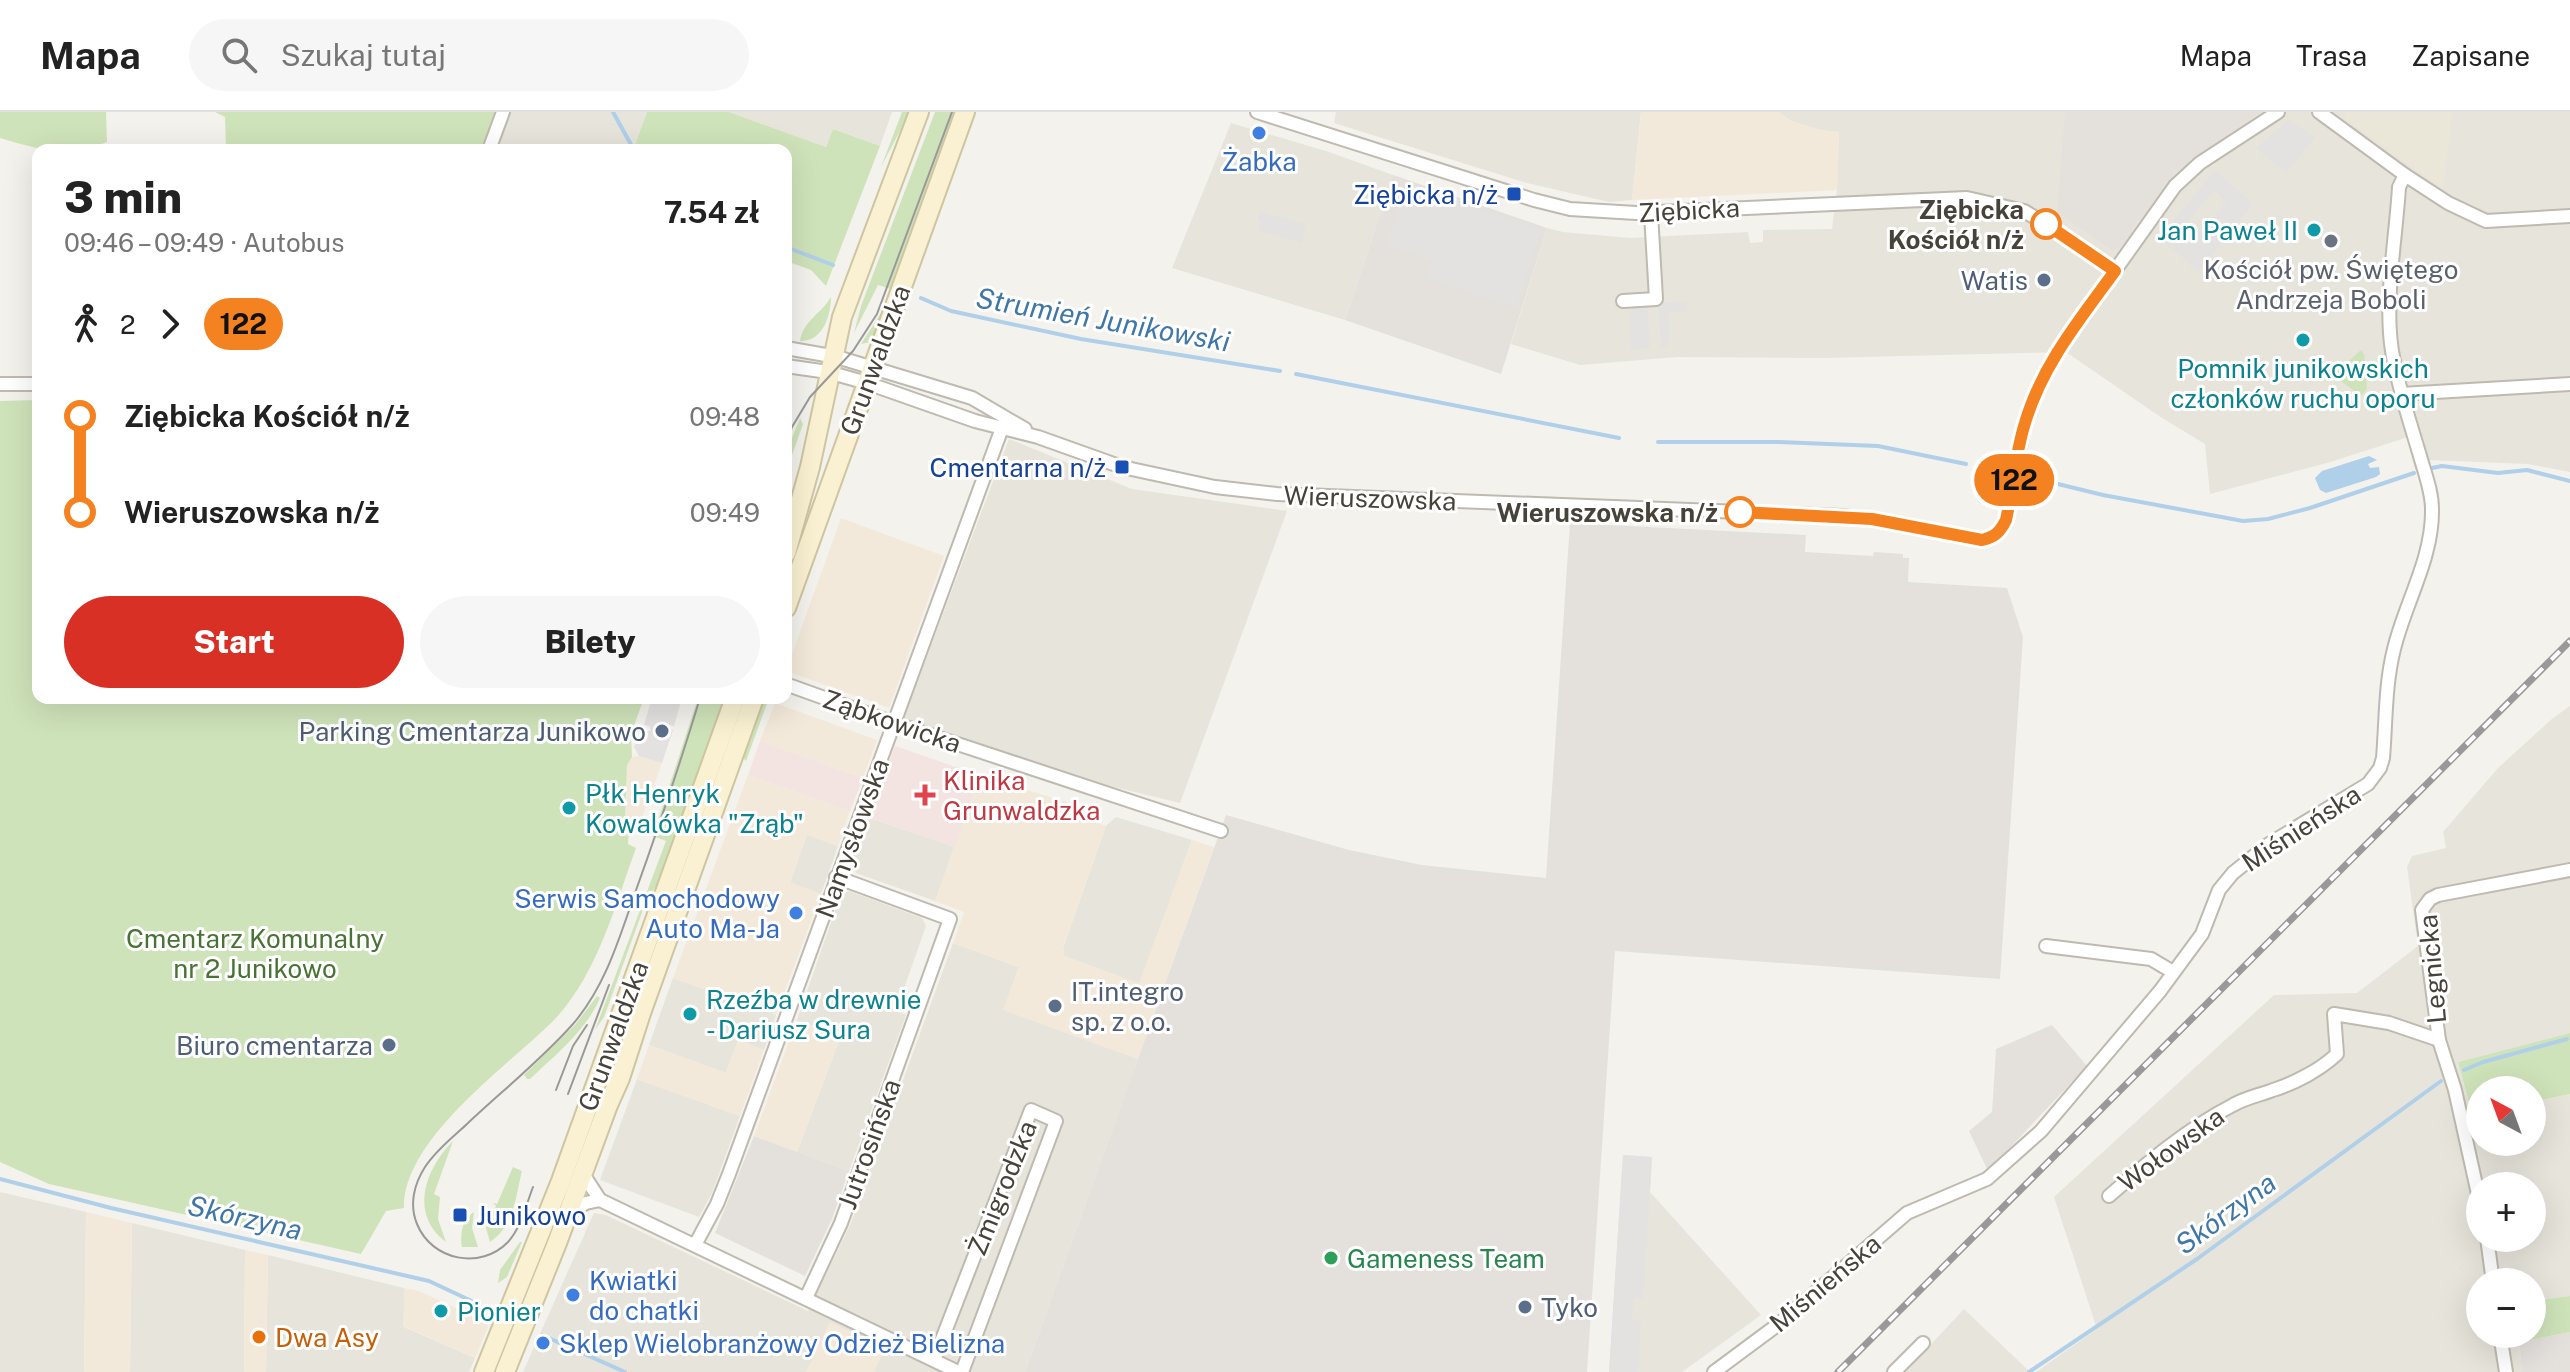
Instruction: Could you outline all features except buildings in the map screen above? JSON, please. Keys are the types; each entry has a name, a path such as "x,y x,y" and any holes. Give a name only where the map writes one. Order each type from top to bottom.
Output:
{"street":[{"path":"491,144 503,112"},
{"name":"Grunwaldzka","path":"792,532 810,467 830,364 857,273 919,112"},
{"name":"Grunwaldzka","path":"792,591 965,112"},
{"name":"Ziębicka","path":"1257,112 1534,200 1593,212 1651,213 1967,198 2024,211 2115,271"},
{"name":"Wieruszowska","path":"870,375 1002,428 1038,437 1122,467 1205,485 1260,493 1843,516 1982,540 1992,538 2001,531 2006,520 2024,426 2057,352 2164,202 2189,172 2278,112"},
{"path":"2319,112 2405,175 2448,203 2486,221 2570,216"},
{"name":"Miśnieńska","path":"1714,1372 1780,1323 1907,1213 1987,1179 2041,1131 2160,991 2202,934 2219,890 2233,873 2269,844 2368,784 2380,768 2393,651 2428,547 2432,526 2430,491 2401,394 2390,326 2399,187 2405,175"},
{"path":"1623,301 1656,299 1651,213"},
{"path":"792,350 870,375"},
{"path":"792,366 830,364"},
{"name":"Wieruszowska","path":"870,375 972,398 1038,437"},
{"path":"0,384 32,384"},
{"path":"2401,394 2570,384"},
{"name":"Namysłowska","path":"695,1245 729,1174 1002,428"},
{"name":"Ząbkowicka","path":"792,686 1221,831"},
{"name":"Grunwaldzka","path":"484,1372 561,1181 733,704"},
{"name":"Grunwaldzka","path":"505,1372 620,1078 752,704"},
{"name":"Legnicka","path":"2439,1040 2422,910 2424,905 2438,895 2570,870"},
{"name":"Jutrosińska","path":"806,1298 841,1223 950,919 836,877"},
{"path":"2046,946 2151,959 2173,972"},
{"name":"Wołowska","path":"2109,1196 2141,1168 2214,1116 2234,1104 2277,1089 2325,1065 2337,1054 2334,1014 2389,1023 2439,1040"},
{"path":"2439,1040 2455,1090 2473,1172"},
{"name":"Żmigrodzka","path":"600,1200 806,1298 934,1360 960,1372 1056,1121 1031,1110 934,1360"},
{"path":"568,1214 586,1203 600,1200 583,1174"},
{"path":"1894,1372 1923,1343"},
{"path":"2502,1348 2506,1372"}],"shaded area":[{"path":"506,112 647,112 635,144 494,144"},
{"path":"729,112 892,112 880,146 833,129 826,147"},
{"path":"1336,112 1641,112 1632,200 1609,202 1527,183 1334,123"},
{"path":"1641,112 1779,112 1791,121 1839,132 1837,190 1632,200"},
{"path":"1779,112 2570,112 2570,472 2528,464 2429,460 2421,433 2327,463 2210,494 2205,444 2066,352 1823,358 1677,357 1580,365 1511,344 1547,228 1630,238 1748,232 1750,243 1763,242 1763,230 1832,229 1839,132 1791,121"},
{"path":"2065,112 2260,112 2174,173 2145,218 2138,220 2132,229 2132,237 2113,251 2057,212"},
{"path":"2347,112 2453,112 2443,189 2343,118"},
{"path":"2289,120 2315,137 2286,173 2256,148"},
{"path":"1231,123 1393,175 1345,320 1172,268"},
{"path":"2215,170 2253,204 2198,272 2161,237","holes":["2214,190 2227,202 2194,240 2181,229"]},
{"path":"1393,175 1547,228 1501,374 1345,320"},
{"path":"1407,186 1541,229 1516,308 1426,278 1432,259 1386,245"},
{"path":"1260,211 1306,225 1301,243 1259,230 1261,222 1257,220"},
{"path":"1687,302 1687,312 1668,313 1670,339 1666,347 1661,347 1658,303"},
{"path":"1647,304 1650,348 1631,349 1629,305"},
{"path":"1009,439 1132,489 1287,511 1180,803 1028,766 901,725"},
{"path":"841,518 944,556 889,708 792,673 792,654"},
{"path":"1570,523 1806,535 1805,552 1873,556 1874,552 1903,554 1903,558 1909,558 1908,582 2007,588 2023,637 2000,979 1615,951 1587,1372 1025,1372 1226,815 1349,850 1422,865 1546,878"},
{"name":"Parking Cmentarza Junikowo","path":"650,704 680,704 674,726 664,724 665,728 673,730 662,763 639,756 634,747 637,738 651,730 644,725"},
{"path":"775,704 877,740 863,778 760,741"},
{"path":"2570,706 2570,1033 2458,1062 2466,1092 2466,1156 2546,1156 2546,1099 2570,1094 2570,1296 2546,1299 2546,1268 2466,1268 2466,1348 2519,1348 2522,1372 2036,1372 2097,1329 2054,1197 2274,995 2357,993 2418,946 2407,867 2412,856 2446,848 2443,832 2498,768"},
{"path":"760,741 863,778 850,811 748,775"},
{"name":"Klinika Grunwaldzka","path":"895,746 979,775 955,847 869,818"},
{"path":"632,757 662,763 643,815 641,818 626,818 627,764"},
{"path":"748,775 850,811 838,846 807,835 790,882 821,894 776,1015 673,978"},
{"path":"979,775 1089,809 1095,822 1106,826 1063,947 1064,956 1139,983 1192,840 1214,847 1138,1059 1003,1010 1019,967 953,943 964,912 935,901"},
{"path":"1116,817 1192,840 1140,984 1064,956 1063,948 1106,826"},
{"path":"869,818 955,847 935,901 856,873 852,864"},
{"path":"807,834 838,846 821,894 790,883"},
{"path":"849,891 922,918 926,926 896,1011 906,1015 849,1171 797,1152 841,1036 797,1020 841,894"},
{"path":"953,943 1019,967 1004,1010 1138,1059 1025,1372 523,1372 594,1213 606,1215 808,1311 851,1223"},
{"path":"673,978 776,1015 764,1050 738,1040 726,1073 649,1045"},
{"path":"797,1020 841,1036 797,1152 754,1136"},
{"path":"2052,1025 2087,1066 1988,1171 1969,1131 1992,1112 1996,1049"},
{"path":"738,1040 764,1050 740,1116 637,1079 649,1045 726,1073"},
{"path":"637,1079 740,1116 712,1193 699,1217 600,1180"},
{"path":"754,1136 849,1171 832,1219 805,1276 715,1233"},
{"path":"1623,1155 1652,1157 1650,1192 1761,1315 1682,1372 1609,1372"},
{"path":"1623,1155 1652,1157 1643,1299 1633,1299 1632,1320 1641,1321 1638,1372 1609,1372"},
{"path":"0,1192 86,1212 84,1372 0,1372"},
{"path":"86,1212 132,1223 130,1372 84,1372"},
{"path":"132,1223 245,1250 244,1372 130,1372"},
{"path":"245,1250 268,1255 266,1372 244,1372"},
{"path":"268,1255 404,1288 404,1327 475,1358 469,1372 266,1372"},
{"path":"404,1288 419,1291 484,1321 488,1327 475,1358 403,1326"},
{"path":"1964,1309 2030,1372 1905,1372"},
{"path":"830,1322 858,1335 857,1338 885,1349 874,1372 806,1372"},
{"path":"2570,1332 2570,1372 2522,1372 2520,1348 2546,1348 2546,1337"}],"green space":[{"path":"0,112 106,112 107,142 101,144 32,146 0,138"},
{"path":"215,112 499,112 486,144 226,144 225,117"},
{"path":"647,112 729,112 826,147 833,129 880,146 826,286 811,270 792,263 792,144 635,144"},
{"path":"902,112 910,112 881,167"},
{"path":"935,112 955,112 878,329 870,342 861,344 883,310 891,289 878,285 854,333 861,306"},
{"path":"831,297 827,319 820,332 815,337 800,341 808,323"},
{"path":"2361,350 2367,389 2361,396 2333,375"},
{"name":"Cmentarz Komunalny nr 2 Junikowo","path":"32,400 32,704 642,704 631,734 632,757 627,765 625,824 629,824 628,844 636,848 594,959 571,1000 556,1018 462,1104 440,1130 421,1155 408,1182 404,1208 386,1211 361,1254 49,1184 0,1162 0,401"},
{"path":"800,418 803,424 792,455 792,438"},
{"path":"696,704 724,704 663,873 644,907 604,1017 595,1030 666,841 653,836"},
{"path":"761,704 767,704 746,761 742,757"},
{"path":"597,996 600,998 594,1010 578,1032 527,1079 524,1075 575,1025"},
{"path":"2570,1033 2570,1094 2546,1099 2546,1076 2466,1076 2466,1092 2458,1062"},
{"path":"453,1141 434,1194 440,1197 438,1219 446,1242 428,1218 425,1192 435,1165"},
{"path":"513,1167 522,1171 513,1210 505,1228 490,1242 486,1228 488,1217 492,1218 490,1211 494,1211 496,1206 493,1203 497,1204"},
{"path":"474,1212 472,1228 478,1247 462,1247 463,1227"},
{"path":"520,1242 507,1277 498,1283 500,1270"},
{"path":"2570,1296 2570,1332 2546,1337 2546,1299"}],"water":[{"path":"2369,456 2377,460 2368,464 2370,468 2379,467 2380,474 2376,477 2326,493 2320,490 2315,478 2322,471"}],"waterway":[{"name":"Strumień Junikowski","path":"613,112 631,144"},
{"name":"Strumień Junikowski","path":"792,249 833,265"},
{"name":"Strumień Junikowski","path":"921,298 951,311 1081,339 1280,371"},
{"name":"Strumień Junikowski","path":"1296,374 1619,438"},
{"name":"Strumień Junikowski","path":"1658,442 1878,446 1966,464"},
{"name":"Strumień Junikowski","path":"2432,468 2442,466 2498,473 2527,470 2570,481"},
{"name":"Strumień Junikowski","path":"2058,484 2243,521 2268,519 2310,508 2414,473"},
{"name":"Skórzyna","path":"2464,1070 2567,1039"},
{"name":"Skórzyna","path":"2029,1372 2197,1259 2441,1081"},
{"name":"Skórzyna","path":"0,1179 111,1208 429,1281 478,1304"},
{"name":"Skórzyna","path":"542,1335 625,1372"}],"tram line":[{"path":"792,427 810,397 853,351 877,314 952,112"},
{"path":"533,1187 513,1236 497,1251 484,1256 471,1258 445,1253 424,1237 417,1224 413,1202 421,1174 429,1161 561,1037 594,994 623,928 698,704"},
{"path":"568,1094 609,985"},
{"path":"556,1090 573,1046 587,1025"}],"railway":[{"path":"1838,1372 2570,641"}],"bus line":[{"name":"122","path":"1740,512 1872,519 1968,539 1992,538 2001,531 2006,520 2024,426 2037,390 2057,352 2115,271 2046,224"}],"place":[{"name":"Żabka","path":"1259,133"},
{"name":"Ziębicka n/ż","path":"1514,194"},
{"name":"Ziębicka Kościół n/ż","path":"2046,224"},
{"name":"Jan Paweł II","path":"2314,230"},
{"name":"Kościół pw. Świętego Andrzeja Boboli","path":"2331,241"},
{"name":"Watis","path":"2044,280"},
{"name":"Pomnik junikowskich członków ruchu oporu","path":"2303,340"},
{"name":"Cmentarna n/ż","path":"1122,467"},
{"name":"Wieruszowska n/ż","path":"1740,512"},
{"name":"Parking Cmentarza Junikowo","path":"662,731"},
{"name":"Klinika Grunwaldzka","path":"925,795"},
{"name":"Płk Henryk Kowalówka \"Zrąb\"","path":"569,808"},
{"name":"Serwis Samochodowy Auto Ma-Ja","path":"796,913"},
{"name":"IT.integro sp. z o.o.","path":"1055,1006"},
{"name":"Rzeźba w drewnie - Dariusz Sura","path":"690,1014"},
{"name":"Biuro cmentarza","path":"389,1045"},
{"name":"Junikowo","path":"460,1215"},
{"name":"Gameness Team","path":"1331,1258"},
{"name":"Kwiatki do chatki","path":"573,1295"},
{"name":"Tyko","path":"1525,1307"},
{"name":"Pionier","path":"441,1311"},
{"name":"Dwa Asy","path":"259,1337"},
{"name":"Sklep Wielobranżowy Odzież Bielizna","path":"543,1343"}]}
